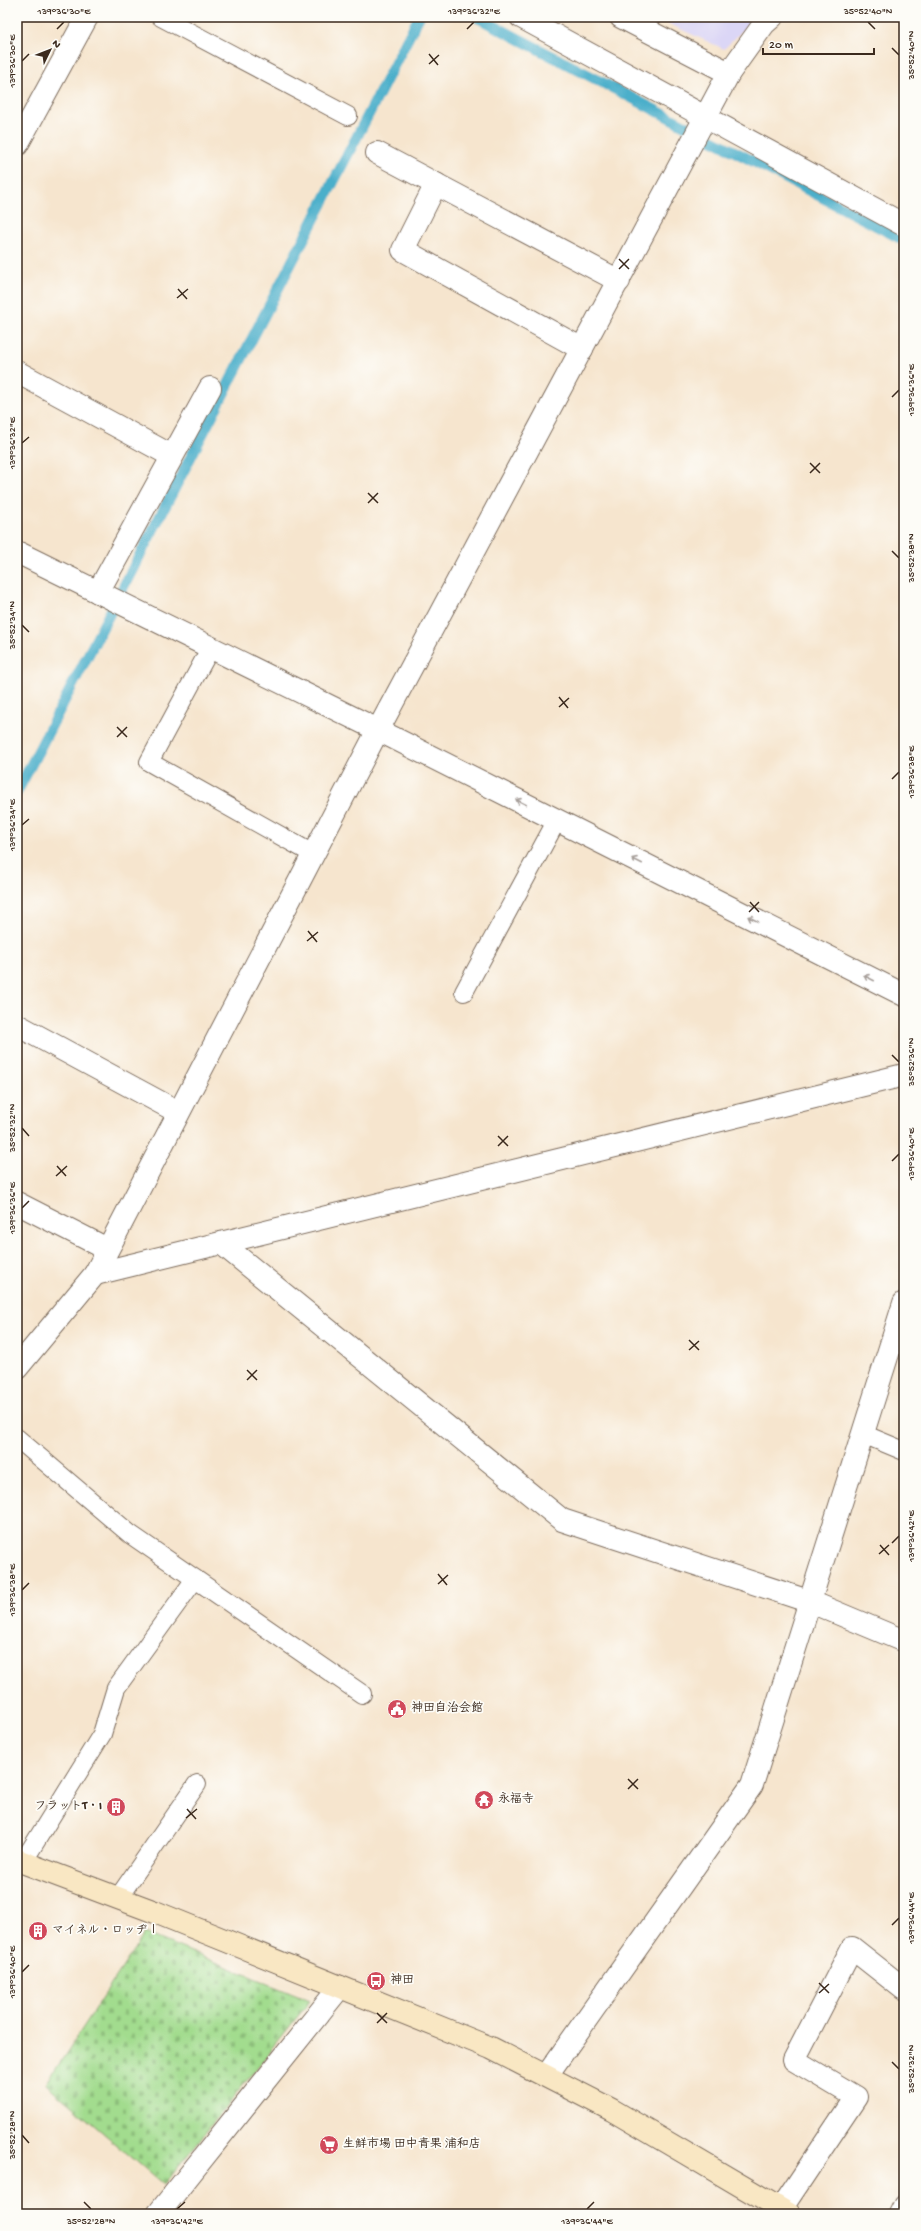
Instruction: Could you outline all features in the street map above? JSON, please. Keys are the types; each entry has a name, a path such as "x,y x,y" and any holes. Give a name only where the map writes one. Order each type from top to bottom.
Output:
{"street":[{"path":"17,145 23,120 87,17"},
{"path":"521,17 904,225"},
{"path":"620,17 729,72"},
{"path":"17,1368 95,1274 378,730 729,72 764,24 772,17"},
{"path":"377,153 618,281"},
{"path":"436,184 403,250 582,349"},
{"path":"17,372 172,456"},
{"path":"98,592 210,388"},
{"path":"17,552 378,730 904,996"},
{"path":"17,1025 178,1112"},
{"path":"95,1274 904,1075"},
{"path":"17,1203 107,1249"},
{"path":"221,1243 562,1520 811,1602 904,1642"},
{"path":"546,2075 752,1785 811,1602 904,1303"},
{"path":"20,1861 118,1898 491,2048 612,2110 785,2212 856,2096 794,2060 852,1948 904,1989"},
{"path":"158,2214 340,1987"},
{"path":"900,2214 904,2206"}],"lane":[{"path":"161,17 348,116"},
{"path":"211,647 149,762 313,854"},
{"path":"464,992 557,820"},
{"path":"863,1434 904,1451"},
{"path":"17,1438 130,1534 362,1694"},
{"path":"20,1861 102,1734 116,1688 195,1579"},
{"path":"118,1898 197,1784"}],"shaded area":[{"path":"654,17 756,17 724,49"}],"green space":[{"path":"145,1933 310,2001 164,2185 46,2084"}],"waterway":[{"path":"17,792 419,17"},
{"path":"477,17 904,240"}],"place":[{"name":"神田自治会館","path":"397,1709"},
{"name":"永福寺","path":"484,1800"},
{"name":"フラットT・I","path":"116,1807"},
{"name":"マイネル・ロッヂⅠ","path":"38,1931"},
{"name":"神田","path":"376,1981"},
{"name":"生鮮市場 田中青果 浦和店","path":"329,2145"}]}
